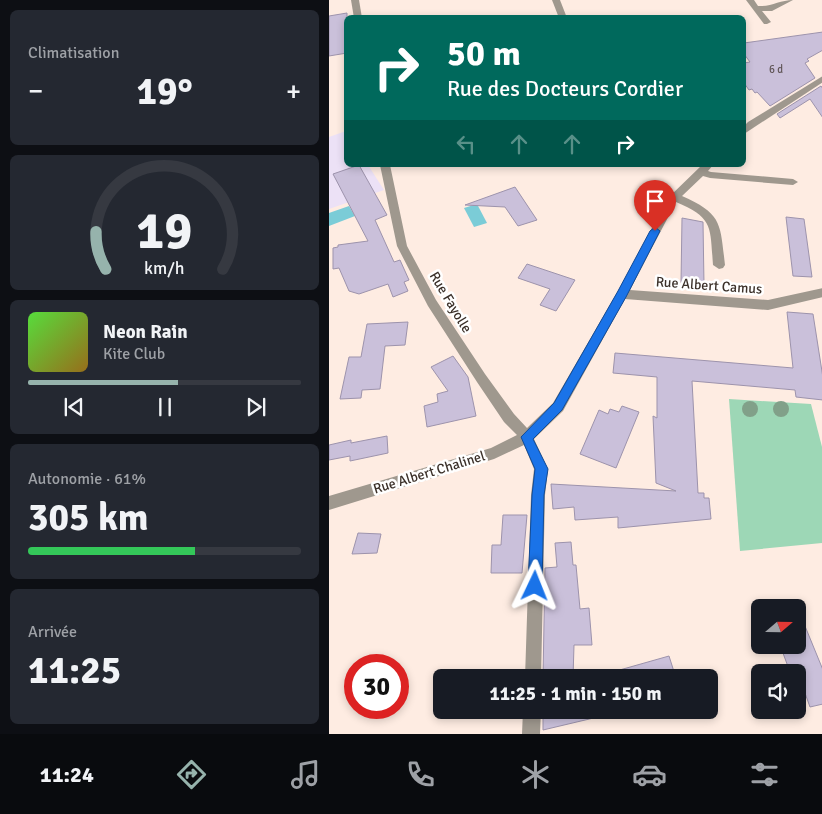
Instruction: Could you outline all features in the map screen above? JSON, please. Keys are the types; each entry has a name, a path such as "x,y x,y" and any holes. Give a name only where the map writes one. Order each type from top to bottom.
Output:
{"street":[{"path":"355,0 358,15"},
{"path":"556,0 562,15"},
{"path":"750,0 767,22"},
{"path":"755,8 769,9 789,0"},
{"path":"746,130 822,78"},
{"name":"Rue Fayolle","path":"385,167 402,246 432,303 481,378 509,418 527,437 541,469 538,495 533,669"},
{"path":"704,168 710,175 793,182"},
{"name":"Rue Albert Chalinel","path":"329,503 494,453 527,437 558,407 674,197 704,168"},
{"path":"674,197 703,210 713,219 719,265"},
{"name":"Rue Albert Camus","path":"622,294 768,304 822,292"},
{"path":"531,734 532,719"}],"shaded area":[{"path":"344,132 344,167 369,167 384,190 329,209 329,137"}],"green space":[{"path":"729,399 811,404 822,447 822,543 740,551"}],"water":[{"path":"477,204 487,223 474,227 464,208"},
{"path":"349,206 355,216 329,226 329,213"}],"building":[{"path":"347,13 347,15 344,15 344,54 329,56 329,16"},
{"path":"823,32 823,50 807,59 809,61 805,63 815,78 770,106 757,92 755,93 752,89 749,90 746,86 746,63 750,62 746,57 746,43"},
{"path":"821,86 823,89 823,118 810,99 780,118 777,114"},
{"path":"353,167 360,167 387,215 375,220 394,262 400,260 409,280 404,282 408,291 393,297 388,284 359,294 349,291 339,268 333,269 333,248 338,247 338,245 368,241 333,174"},
{"path":"515,187 537,220 518,226 505,207 465,205"},
{"path":"786,217 804,219 812,277 793,276"},
{"path":"682,218 703,222 704,285 681,283"},
{"path":"527,264 575,280 556,311 540,305 550,289 518,278"},
{"path":"787,312 813,314 823,378 823,400 796,397 795,390 692,381 698,493 704,493 704,498 709,498 711,519 618,528 618,517 575,520 574,507 553,509 551,484 676,491 656,483 653,416 657,418 657,377 613,373 615,353 793,368"},
{"path":"408,322 405,345 385,346 380,389 362,390 361,398 340,399 349,357 361,357 367,324"},
{"path":"453,356 468,377 476,416 427,427 424,406 438,402 437,394 448,391 431,367"},
{"path":"622,406 639,412 616,468 580,454 599,410 608,414 610,409 619,412"},
{"path":"387,436 388,453 350,461 350,456 329,460 329,445 351,440 351,443"},
{"path":"503,515 527,515 522,573 491,573 492,545 501,545"},
{"path":"358,533 381,534 377,553 352,554"},
{"path":"571,542 573,565 576,565 580,609 589,608 592,645 574,645 573,669 543,669 545,568 557,567 555,543"},
{"path":"807,631 823,670 823,704 810,707 806,696 806,664 787,664 783,654 807,654"},
{"path":"669,656 673,669 623,669"},
{"path":"543,719 589,719 543,730"}],"route":[{"path":"535,586 538,495 541,469 527,437 558,407 622,294 655,231"}]}
